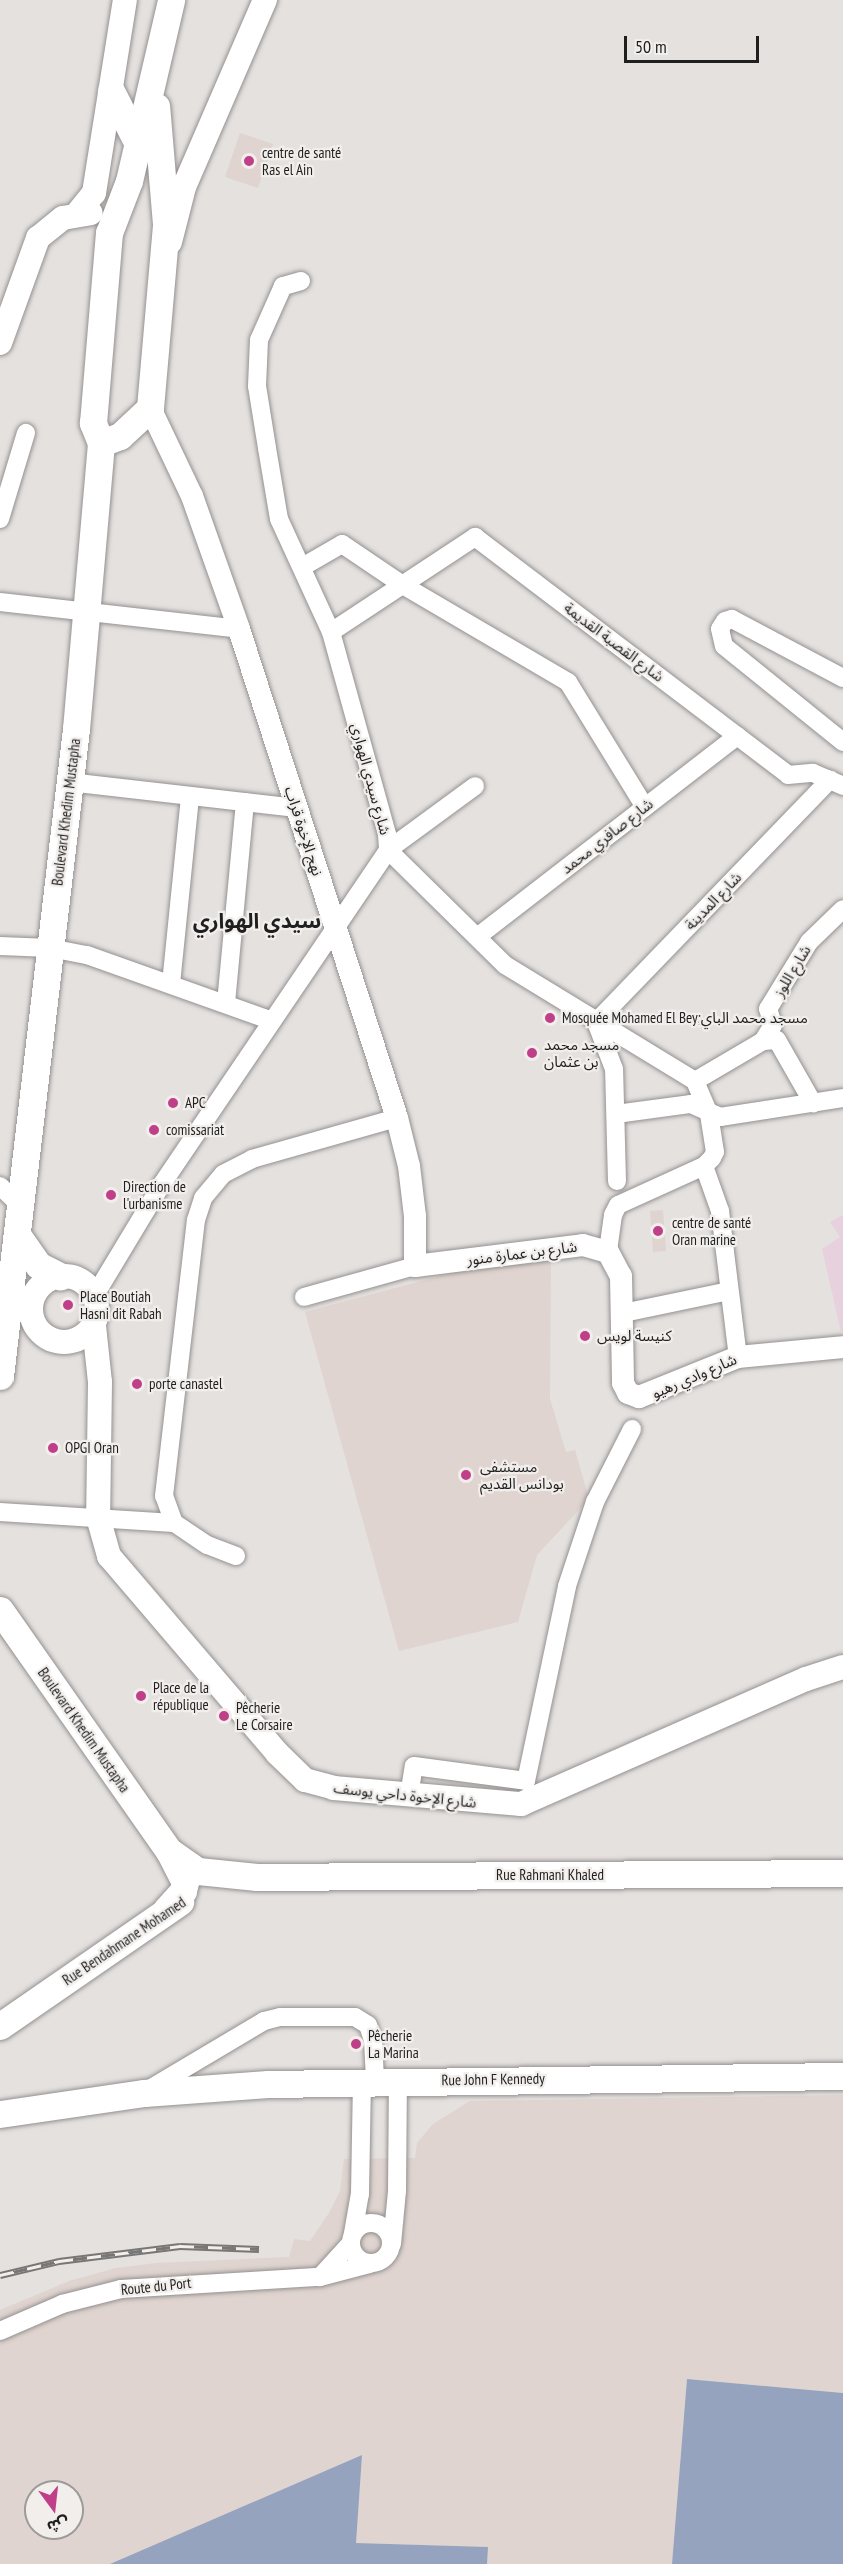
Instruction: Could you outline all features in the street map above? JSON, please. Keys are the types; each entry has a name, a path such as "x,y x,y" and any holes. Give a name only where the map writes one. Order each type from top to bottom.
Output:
{"main road":[{"path":"76,215 94,193 125,0"},
{"path":"101,444 120,436 150,408 165,214 156,124 156,73 171,0"},
{"path":"162,273 184,187 265,0"},
{"name":"Boulevard Khedim Mustapha","path":"0,1376 14,1298 21,1206 87,613 101,444 93,423 109,233 120,209 156,73"},
{"path":"111,91 138,144"},
{"path":"0,343 38,238 49,226 76,215 120,209"},
{"path":"18,1236 38,1266 51,1280"},
{"path":"80,1279 95,1294 98,1316 94,1326 87,1334 67,1342 57,1342 39,1331 14,1298 51,1280 80,1279"},
{"name":"شارع الإخوة داحي يوسف","path":"94,1326 99,1382 98,1517 109,1556 277,1753 305,1780 334,1788 502,1805 536,1800 806,1679 843,1667"},
{"path":"67,1342 99,1382"},
{"name":"Boulevard Khedim Mustapha","path":"0,1610 169,1851"},
{"path":"169,1851 198,1871 257,1877"},
{"path":"166,1910 183,1891 185,1882 169,1851"},
{"name":"Rue Rahmani Khaled","path":"257,1877 843,1873"},
{"name":"Rue Bendahmane Mohamed","path":"0,2026 166,1910 217,1883 257,1877"},
{"name":"Rue John F Kennedy","path":"0,2114 144,2093 378,2080 843,2076"}],"street":[{"name":"شارع سيدي الهواري","path":"300,281 283,286 259,340 257,386 279,519 304,566 331,632 387,834 388,850 505,965 695,1081"},
{"name":"نهج الإخوة قراب","path":"150,408 192,496 239,629 397,1118 414,1206 415,1266"},
{"path":"0,519 26,433"},
{"name":"شارع القصبة القديمة","path":"331,632 475,537 788,775 813,773 836,783"},
{"path":"304,566 342,544 401,584 568,682 645,807"},
{"path":"0,602 239,629"},
{"path":"843,678 732,619 725,621 720,629 724,646 843,742"},
{"name":"شارع صافري محمد","path":"477,937 737,736"},
{"path":"69,782 297,808"},
{"name":"شارع المدينة","path":"596,1022 836,783"},
{"path":"95,1294 162,1184 388,850 475,786"},
{"path":"171,984 190,796"},
{"path":"226,1003 245,802"},
{"name":"شارع اللوز","path":"763,1041 773,1025 768,1009 809,942 843,909"},
{"path":"0,946 50,948 87,955 272,1021"},
{"path":"596,1022 614,1069 617,1181"},
{"path":"738,1357 718,1202 710,1159 709,1114 695,1081 763,1041 777,1040 813,1103"},
{"path":"616,1114 691,1104 720,1117 843,1098"},
{"path":"174,1523 164,1496 171,1419 196,1220 203,1198 223,1174 252,1159 397,1118"},
{"path":"710,1159 618,1205 613,1215 609,1252 619,1267 623,1313 729,1291"},
{"path":"0,1186 21,1206"},
{"name":"شارع بن عمارة منور","path":"304,1298 415,1266 583,1245 609,1252"},
{"name":"شارع وادي رهيو","path":"623,1313 623,1383 628,1393 644,1397 738,1357 843,1347"},
{"path":"409,1796 414,1766 526,1781 567,1587 596,1502 632,1429"},
{"path":"0,1512 174,1523 207,1545 236,1556"},
{"path":"144,2093 264,2021 280,2017 356,2017 368,2025 374,2040 378,2080 397,2191 392,2244 381,2261 370,2264 360,2261 351,2239 378,2080"},
{"path":"320,2277 360,2225 382,2225 392,2244"},
{"name":"Route du Port","path":"0,2331 62,2304 121,2289 320,2277 370,2264"}],"shaded area":[{"name":"centre de santé Ras el Ain","path":"240,133 273,144 258,188 225,177"},
{"name":"centre de santé Oran marine","path":"663,1210 666,1251 653,1252 650,1211"},
{"path":"843,1215 843,1331 841,1332 822,1249 840,1237 830,1222"},
{"name":"مستشفى بودانس القديم","path":"551,1258 550,1399 566,1452 575,1450 589,1499 537,1555 518,1622 399,1651 305,1312 493,1262"},
{"path":"843,2095 843,2393 687,2379 672,2564 487,2564 487,2547 355,2543 362,2455 110,2564 0,2564 0,2310 69,2281 116,2268 156,2263 289,2257 294,2239 310,2241 329,2213 340,2191 344,2159 415,2158 417,2143 433,2124 470,2101"}],"water":[{"path":"687,2379 843,2393 843,2564 672,2564"},
{"path":"362,2455 356,2543 488,2547 487,2564 110,2564"}],"railway":[{"path":"0,2275 59,2261 180,2246 259,2249"}],"place":[{"name":"centre de santé Ras el Ain","path":"249,161"},
{"name":"Mosquée Mohamed El Bey;مسجد محمد الباي","path":"550,1018"},
{"name":"مسجد محمد بن عثمان","path":"532,1053"},
{"name":"APC","path":"173,1103"},
{"name":"comissariat","path":"154,1130"},
{"name":"Direction de l'urbanisme","path":"111,1195"},
{"name":"centre de santé Oran marine","path":"658,1231"},
{"name":"Place Boutiah Hasni dit Rabah","path":"68,1305"},
{"name":"كنيسة لويس","path":"585,1336"},
{"name":"porte canastel","path":"137,1384"},
{"name":"OPGI Oran","path":"53,1448"},
{"name":"مستشفى بودانس القديم","path":"466,1475"},
{"name":"Place de la république","path":"141,1696"},
{"name":"Pêcherie Le Corsaire","path":"224,1716"},
{"name":"Pêcherie La Marina","path":"356,2044"}],"district":[{"name":"سيدي الهواري","path":"257,921"}]}
